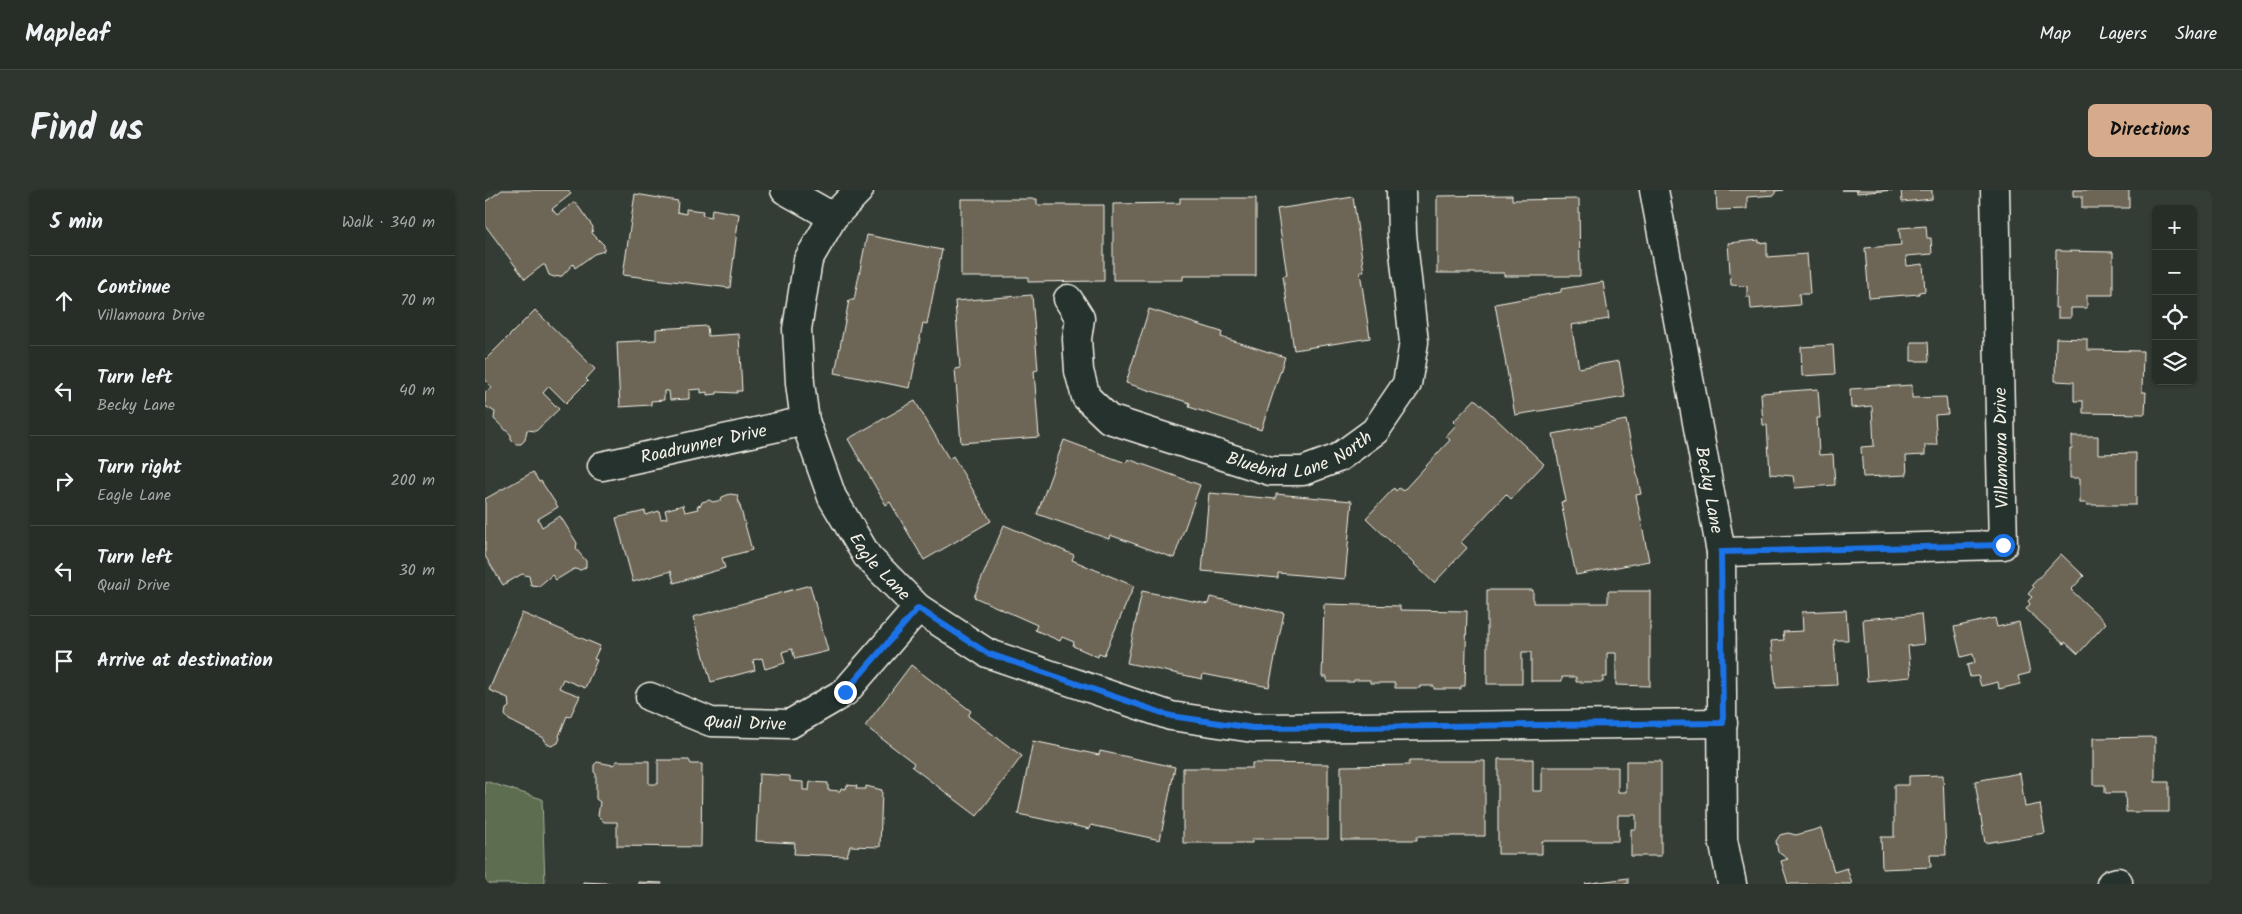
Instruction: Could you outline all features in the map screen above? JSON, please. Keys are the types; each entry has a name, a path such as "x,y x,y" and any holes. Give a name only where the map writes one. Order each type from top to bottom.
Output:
{"street":[{"path":"785,190 833,217"},
{"name":"Eagle Lane","path":"859,190 833,217 808,260 797,329 799,383 805,420 832,497 867,556 918,608 987,653 1171,716 1244,727 1723,723"},
{"name":"Bluebird Lane North","path":"1068,299 1080,318 1077,339 1079,363 1086,396 1109,419 1270,471 1303,471 1338,458 1375,431 1407,384 1414,342 1402,234 1401,190"},
{"name":"Becky Lane","path":"1654,190 1721,552 1723,840 1732,884"},
{"name":"Villamoura Drive","path":"1721,552 2003,545 1995,190"},
{"name":"Roadrunner Drive","path":"602,466 805,420"},
{"name":"Quail Drive","path":"650,697 711,722 790,724 845,692 918,608"}],"green space":[{"path":"485,781 542,799 545,884 485,884"}],"building":[{"path":"502,190 568,190 571,194 552,209 557,215 575,202 593,227 592,233 604,245 604,251 594,254 575,268 573,264 562,276 554,277 549,275 545,265 543,265 525,279 485,225 485,202"},
{"path":"1716,190 1783,190 1775,191 1775,195 1747,197 1747,209 1717,210"},
{"path":"1857,190 1896,190 1857,193"},
{"path":"1901,190 1932,190 1932,199 1902,202"},
{"path":"2073,190 2129,190 2129,208 2082,208 2082,196 2073,196"},
{"path":"635,194 678,201 677,212 686,214 686,209 703,211 702,215 711,217 712,209 739,214 730,288 623,275"},
{"path":"1512,195 1512,200 1579,199 1580,276 1504,276 1504,273 1437,273 1437,196"},
{"path":"1353,197 1364,272 1360,272 1370,338 1294,350 1283,276 1287,275 1277,209"},
{"path":"1180,198 1256,198 1256,276 1183,276 1183,280 1113,280 1113,204 1180,203"},
{"path":"961,199 1037,199 1037,205 1104,205 1104,281 1028,282 1028,277 961,277"},
{"path":"1926,226 1927,238 1931,238 1932,254 1906,256 1907,266 1923,264 1925,291 1919,292 1919,294 1869,298 1865,248 1901,245 1899,228"},
{"path":"867,235 942,250 927,324 923,323 910,388 835,373 849,300 854,300"},
{"path":"1759,240 1759,243 1767,242 1767,257 1807,254 1810,294 1799,294 1800,305 1751,309 1750,297 1747,297 1747,286 1731,285 1728,243"},
{"path":"2056,250 2113,252 2113,295 2087,295 2087,308 2071,308 2071,318 2058,318 2058,308 2055,308"},
{"path":"1603,282 1609,319 1571,325 1579,368 1619,361 1625,397 1515,415 1495,304 1561,292 1561,289"},
{"path":"1032,295 1038,370 1034,371 1039,437 961,443 955,369 960,368 955,301"},
{"path":"1149,309 1222,332 1221,337 1285,357 1261,430 1189,407 1190,403 1126,383"},
{"path":"535,310 595,369 586,379 588,381 566,403 549,386 543,393 559,409 536,431 527,430 525,440 521,444 515,444 511,440 511,435 494,419 495,412 485,406 485,392 492,388 485,379 485,360"},
{"path":"707,326 708,336 739,334 742,391 737,391 737,393 717,392 717,394 707,395 707,392 701,393 701,389 689,390 689,399 670,400 669,391 664,391 664,400 651,401 651,405 620,407 617,342 656,340 656,329"},
{"path":"2056,338 2087,339 2087,350 2143,351 2142,392 2146,392 2145,414 2083,413 2083,401 2074,401 2074,382 2055,381"},
{"path":"1911,342 1928,342 1929,361 1911,361"},
{"path":"1833,345 1835,374 1802,376 1801,347"},
{"path":"1912,385 1912,398 1946,397 1948,414 1935,415 1937,445 1925,445 1925,455 1906,456 1907,475 1863,477 1861,447 1874,446 1872,406 1851,408 1850,389"},
{"path":"1818,389 1820,418 1817,418 1819,455 1833,454 1835,485 1795,488 1793,476 1770,474 1767,425 1763,425 1761,393"},
{"path":"1475,399 1544,464 1511,499 1506,494 1461,542 1467,548 1434,583 1366,518 1394,488 1396,491 1399,488 1403,491 1450,440 1446,436 1456,425 1453,422"},
{"path":"915,401 949,459 953,456 991,521 924,560 890,502 886,505 848,439"},
{"path":"1626,420 1641,494 1636,495 1649,561 1576,575 1561,502 1566,501 1553,434"},
{"path":"2072,436 2098,436 2098,454 2136,453 2136,505 2087,505 2087,503 2080,503 2080,478 2070,478"},
{"path":"1064,440 1126,463 1128,459 1200,485 1174,558 1110,535 1109,539 1037,514"},
{"path":"533,472 558,507 538,519 542,527 560,516 577,543 576,549 586,561 586,567 581,570 574,569 556,580 552,575 539,586 531,585 529,576 522,574 503,585 485,556 485,499"},
{"path":"1209,493 1276,499 1276,494 1352,501 1345,579 1278,573 1278,578 1202,571"},
{"path":"730,494 737,495 752,550 722,558 725,568 674,583 671,571 633,582 616,518 645,511 646,515 659,511 661,519 667,518 665,510 683,505 685,512 698,509 697,506 701,505 702,502 721,500 722,497"},
{"path":"1004,525 1074,555 1072,560 1134,586 1104,655 1099,653 1098,657 1073,646 1074,642 1062,637 1060,641 1035,630 1037,625 974,597"},
{"path":"2061,554 2084,576 2071,590 2106,623 2078,654 2065,642 2064,644 2026,609 2030,604 2028,601 2032,597 2028,594 2034,587 2032,585"},
{"path":"810,585 828,651 795,659 792,649 782,652 785,663 765,669 762,658 753,660 755,670 711,682 693,617"},
{"path":"1487,590 1533,590 1533,603 1608,603 1608,591 1650,591 1650,686 1616,685 1616,653 1607,653 1607,677 1603,677 1603,682 1576,682 1576,677 1562,677 1562,681 1531,681 1531,652 1522,652 1522,684 1487,684"},
{"path":"1142,591 1208,604 1210,597 1284,613 1269,687 1203,674 1202,679 1127,663"},
{"path":"1324,604 1400,606 1400,610 1467,611 1465,686 1461,686 1461,689 1434,689 1434,686 1395,688 1395,683 1370,683 1370,680 1327,682 1327,677 1322,677"},
{"path":"1846,610 1848,640 1834,640 1837,685 1776,688 1771,641 1784,640 1783,632 1803,631 1802,612"},
{"path":"522,613 600,646 594,659 597,660 585,688 563,679 559,688 580,696 570,717 567,716 558,743 551,746 546,743 544,738 509,720 505,715 506,709 509,707 508,698 489,690"},
{"path":"1921,614 1924,644 1908,646 1911,677 1867,681 1863,619"},
{"path":"1995,618 1997,627 2019,622 2030,673 2018,676 2020,684 1999,689 1998,682 1981,686 1978,676 1970,677 1967,665 1975,663 1973,654 1961,657 1954,627"},
{"path":"911,665 971,711 968,716 1022,756 977,816 912,767 914,763 865,726"},
{"path":"2155,737 2155,782 2169,782 2169,812 2126,812 2125,793 2105,793 2105,785 2093,785 2093,738"},
{"path":"1033,741 1099,755 1100,751 1175,767 1160,840 1091,825 1090,829 1018,814"},
{"path":"1498,759 1533,759 1533,791 1542,791 1542,767 1618,767 1618,792 1626,792 1626,761 1661,761 1661,856 1631,856 1631,829 1636,829 1636,815 1618,815 1618,841 1542,841 1542,854 1498,854"},
{"path":"658,760 689,760 691,764 702,764 701,847 617,846 617,822 604,822 598,816 600,802 596,799 596,774 594,772 594,765 597,762 613,765 617,761 649,761 649,784 658,784"},
{"path":"1409,761 1485,761 1485,836 1417,836 1417,840 1341,840 1341,766 1409,765"},
{"path":"1252,763 1328,764 1328,839 1252,839 1252,843 1183,843 1183,768 1252,768"},
{"path":"2020,773 2025,807 2040,804 2045,833 1985,843 1975,781"},
{"path":"759,774 790,776 790,781 803,782 803,790 809,790 810,782 828,783 828,790 840,791 841,788 846,789 847,785 857,786 856,789 866,789 866,786 882,790 880,847 850,846 847,856 794,854 795,843 756,841"},
{"path":"1943,775 1946,855 1930,855 1931,867 1882,869 1881,837 1894,837 1894,785 1909,785 1909,776"},
{"path":"1821,828 1834,872 1847,868 1852,884 1788,884 1781,861 1788,859 1778,852 1776,841 1780,835 1788,833 1796,835"},
{"path":"1628,878 1628,884 1585,884"},
{"path":"583,882 625,884 583,884"},
{"path":"638,882 662,883 662,884 638,884"}],"route":[{"path":"845,692 918,608 987,653 1171,716 1253,728 1723,723 1721,552 2003,545"}]}
